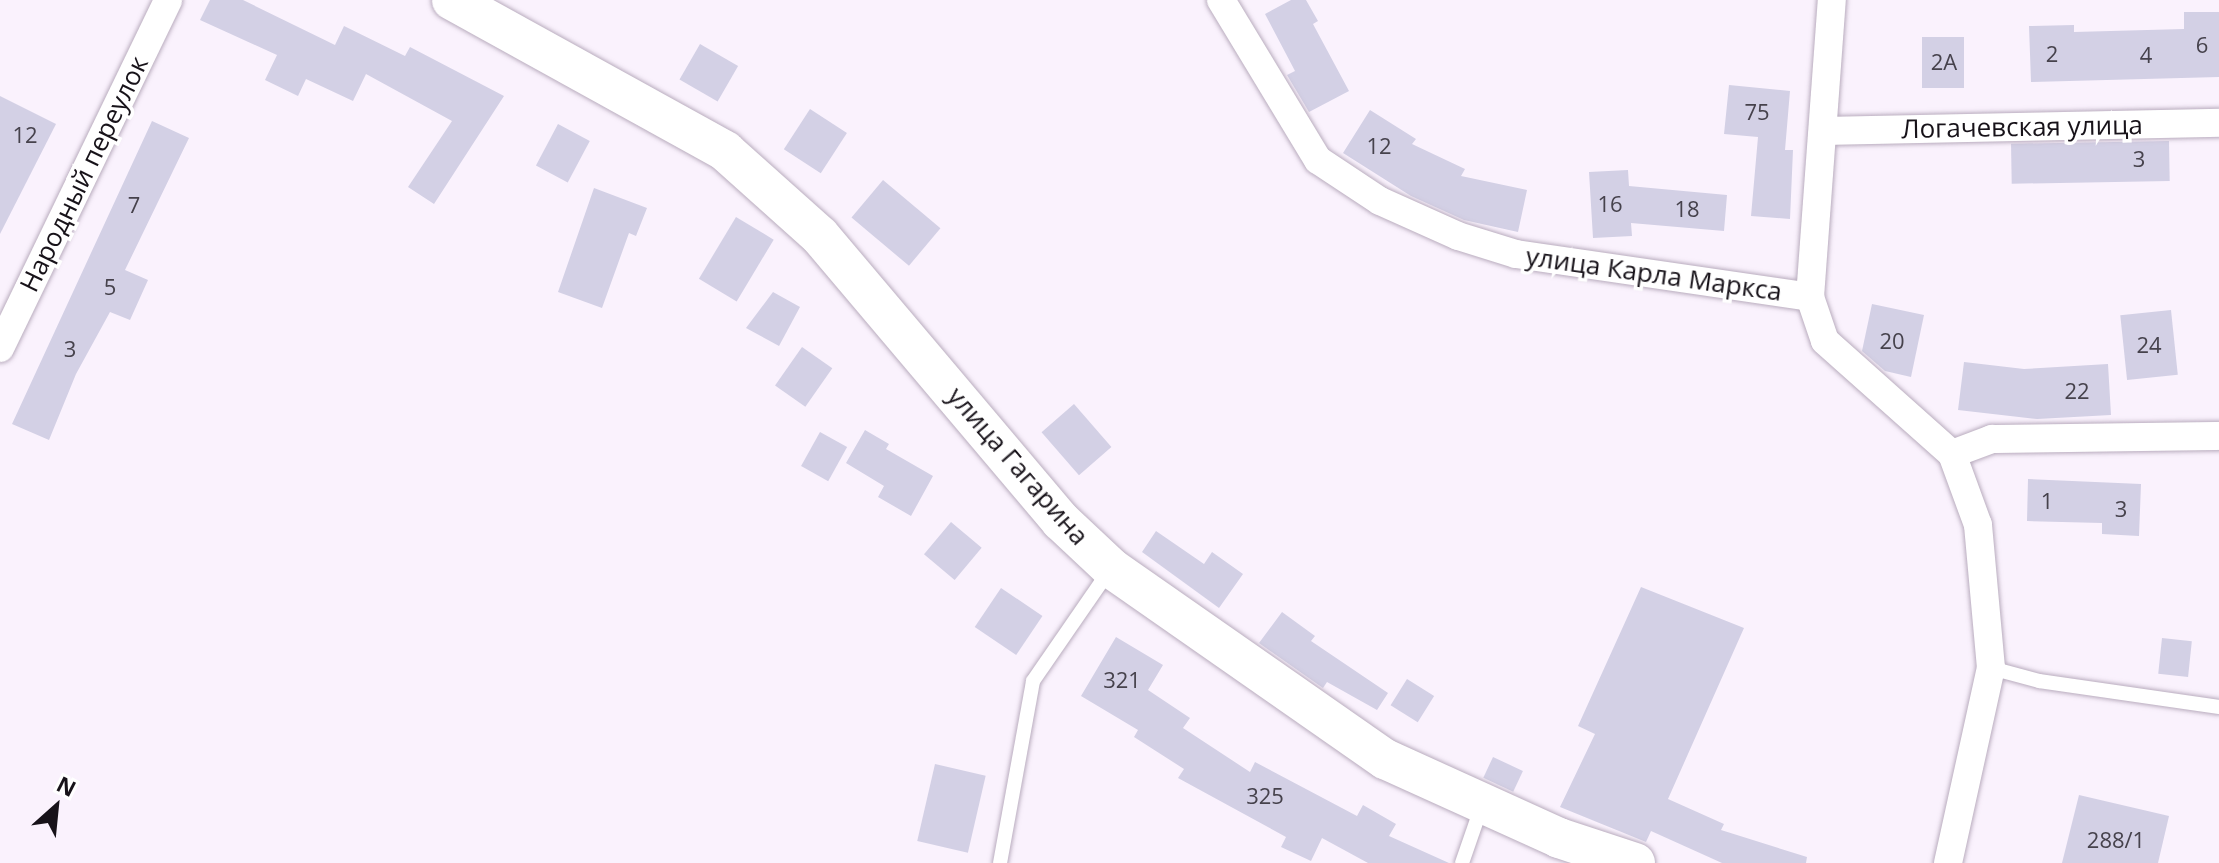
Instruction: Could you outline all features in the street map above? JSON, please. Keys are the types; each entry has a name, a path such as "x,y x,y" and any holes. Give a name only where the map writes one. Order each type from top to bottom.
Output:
{"main road":[{"name":"улица Гагарина","path":"452,0 725,151 820,236 1061,521 1111,568 1385,759 1559,838 1635,863"}],"street":[{"name":"Народный переулок","path":"0,348 168,0"},
{"name":"улица Карла Маркса","path":"1221,0 1318,160 1380,201 1458,236 1516,254 1810,297 1825,341 1952,454"},
{"path":"1810,297 1825,131 1832,0"},
{"name":"Логачевская улица","path":"1825,131 2219,123"},
{"path":"1948,863 1991,668 1978,525 1952,454 1992,439 2219,436"}],"lane":[{"path":"1000,863 1033,681 1111,568"},
{"path":"1991,668 2039,681 2219,707"},
{"path":"1462,863 1483,803"}],"building":[{"path":"210,0 243,0 335,45 344,26 405,56 410,47 504,96 434,204 408,187 452,121 366,74 353,101 306,79 298,96 265,80 277,55 200,20"},
{"path":"1291,0 1306,0 1318,21 1313,24 1349,91 1309,112 1287,75 1295,71 1265,14"},
{"path":"2184,12 2219,12 2219,77 2031,82 2029,26 2074,25 2074,32 2184,29"},
{"path":"1922,37 1964,37 1964,88 1922,88"},
{"path":"700,44 738,66 718,102 680,80"},
{"path":"1729,85 1790,91 1785,150 1793,150 1790,219 1751,216 1758,137 1724,134"},
{"path":"0,96 56,124 0,234"},
{"path":"810,109 847,133 821,173 784,149"},
{"path":"1370,110 1416,139 1412,144 1465,169 1461,176 1527,190 1518,232 1464,220 1411,196 1343,153"},
{"path":"152,121 189,138 125,270 148,280 130,320 110,312 76,374 49,440 12,424"},
{"path":"558,124 590,141 568,182 536,165"},
{"path":"2169,141 2170,181 2012,184 2011,144"},
{"path":"1628,170 1629,186 1727,195 1724,231 1631,223 1632,236 1593,238 1589,172"},
{"path":"883,180 940,228 909,266 852,218"},
{"path":"594,188 647,208 636,236 629,233 602,308 558,292"},
{"path":"736,217 774,240 737,301 699,279"},
{"path":"773,292 800,307 779,346 746,328"},
{"path":"1872,304 1924,315 1911,377 1885,371 1862,351"},
{"path":"2171,310 2178,375 2127,380 2120,315"},
{"path":"802,347 832,368 805,407 775,386"},
{"path":"1964,362 2024,369 2108,364 2111,415 2037,419 1958,410"},
{"path":"1074,404 1111,447 1079,475 1042,432"},
{"path":"865,430 889,444 886,449 933,476 911,516 878,497 884,486 846,463"},
{"path":"820,432 847,447 828,481 801,466"},
{"path":"2028,479 2141,484 2139,536 2102,534 2102,523 2027,521"},
{"path":"951,522 982,548 955,580 924,554"},
{"path":"1156,531 1204,564 1212,552 1243,574 1219,608 1142,552"},
{"path":"1641,587 1744,628 1668,799 1724,824 1721,830 1807,857 1806,863 1722,863 1651,831 1646,842 1560,807 1595,734 1578,726"},
{"path":"1001,588 1042,616 1016,655 975,627"},
{"path":"1282,612 1315,636 1311,641 1388,693 1377,710 1327,682 1323,688 1259,643"},
{"path":"1116,637 1163,665 1148,690 1190,718 1183,728 1250,772 1255,762 1357,816 1363,805 1396,824 1389,836 1449,863 1368,863 1322,838 1311,861 1281,847 1286,837 1178,778 1184,769 1134,737 1138,730 1081,696"},
{"path":"2162,638 2192,641 2188,677 2158,674"},
{"path":"1407,679 1434,696 1418,722 1391,705"},
{"path":"1493,757 1523,771 1513,792 1483,778"},
{"path":"935,764 986,776 968,853 917,841"},
{"path":"2079,795 2169,816 2158,863 2062,863"}]}
